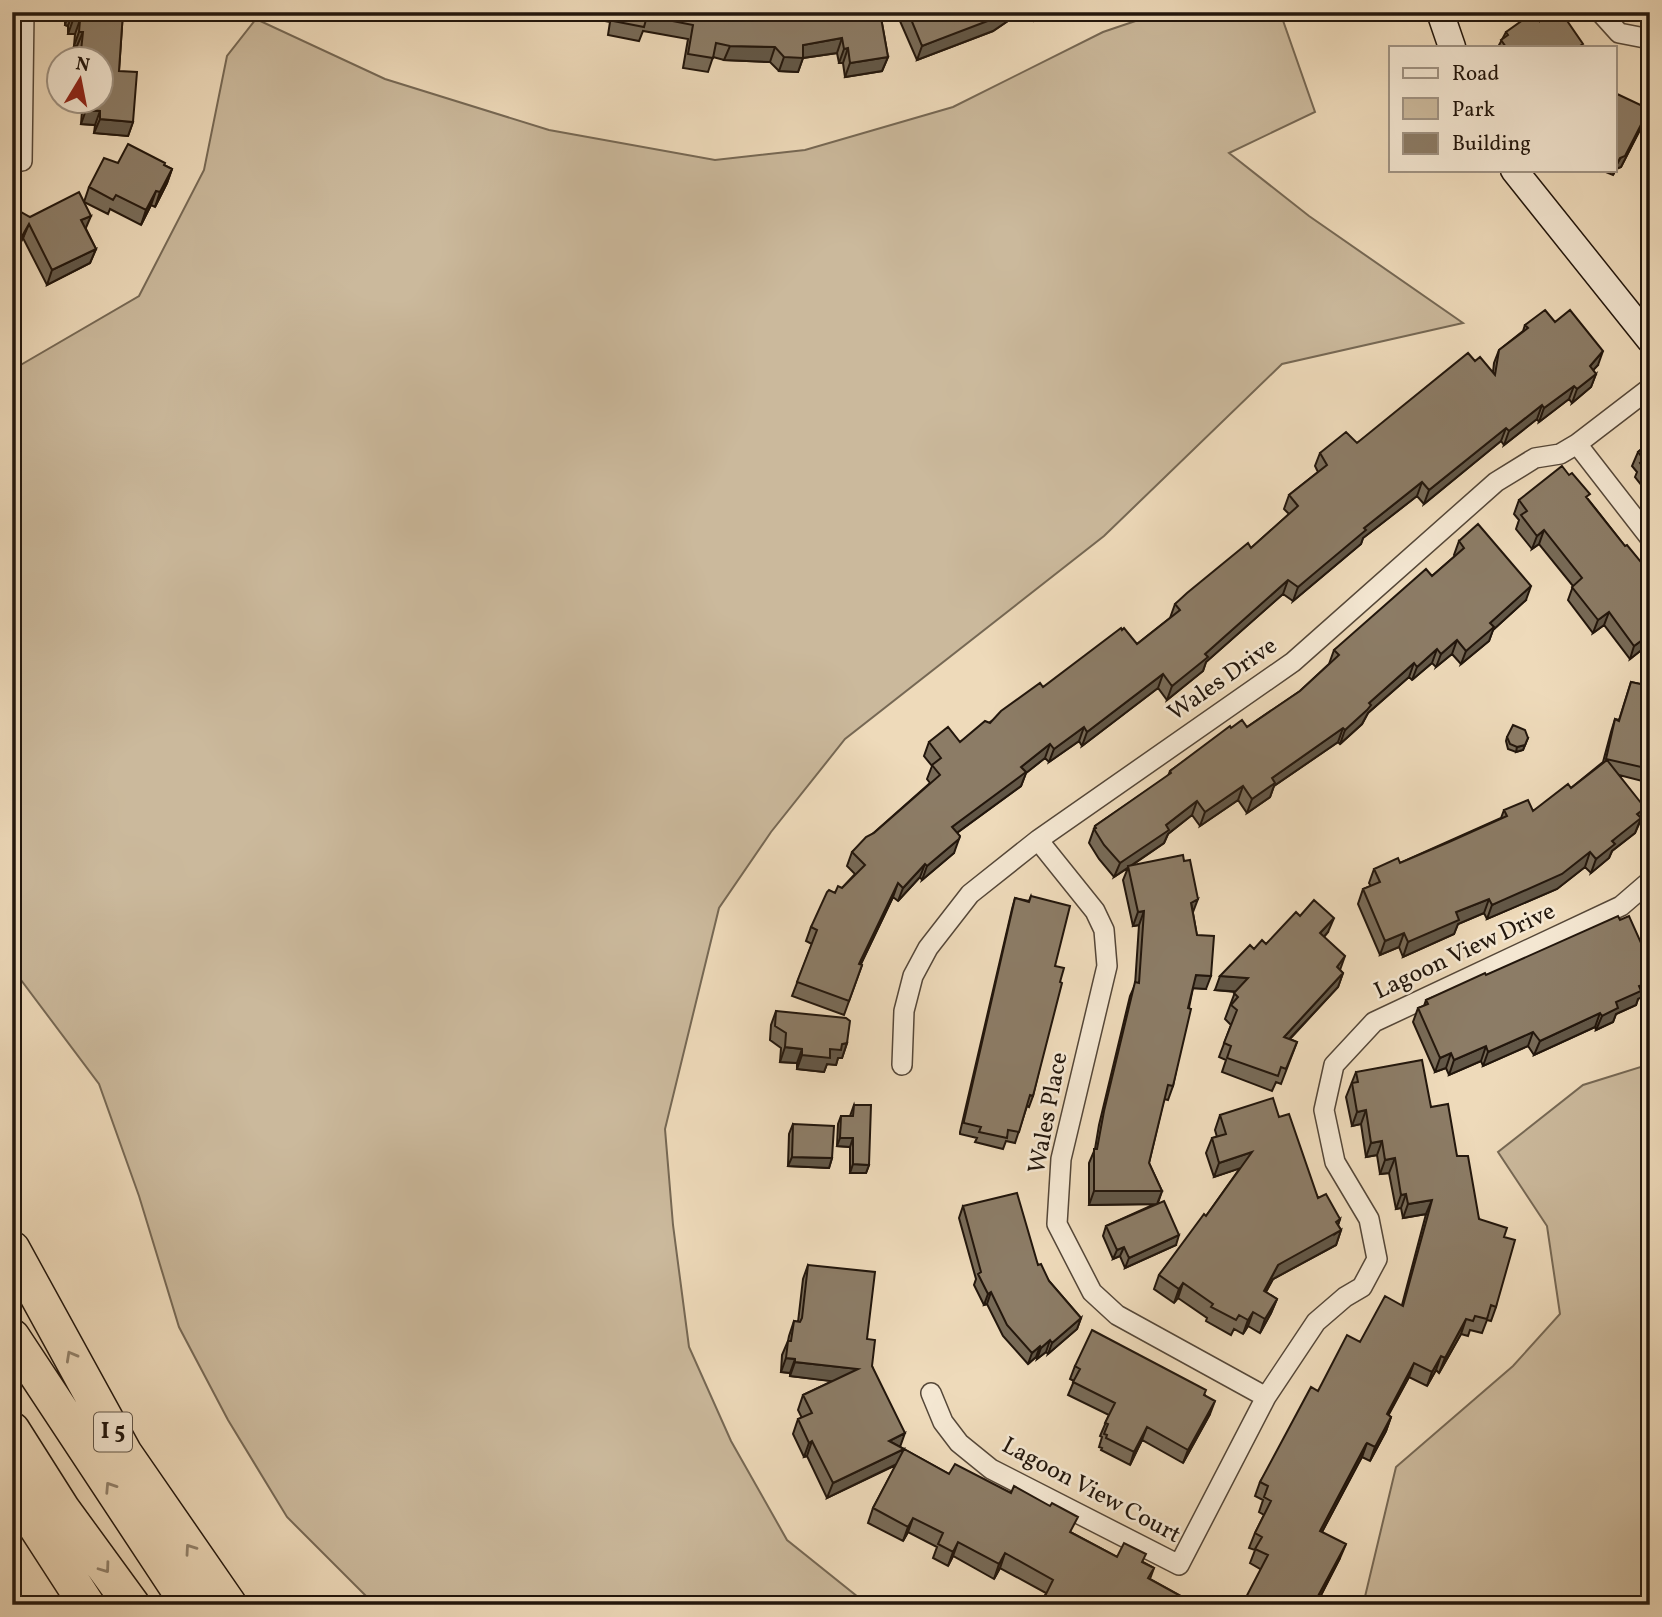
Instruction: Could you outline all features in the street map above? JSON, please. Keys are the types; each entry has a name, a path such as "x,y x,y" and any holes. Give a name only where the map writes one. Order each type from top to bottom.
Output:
{"highway":[{"name":"I 5","path":"12,1249 124,1453 229,1605"},
{"path":"12,1337 188,1605"},
{"path":"12,1430 62,1509 132,1605"},
{"path":"12,1489 87,1605"}],"street":[{"path":"22,161 24,12"},
{"path":"1440,12 1452,46"},
{"path":"1600,12 1619,33 1650,39"},
{"path":"1516,172 1650,340"},
{"name":"Wales Drive","path":"902,1065 904,1011 913,976 928,948 970,894 1038,840 1293,662 1496,482 1535,458 1560,454 1577,444 1650,388"},
{"path":"1577,444 1650,537"},
{"name":"Wales Place","path":"1038,840 1095,911 1104,930 1107,966 1061,1159 1057,1224 1092,1292 1117,1315 1266,1397"},
{"name":"Lagoon View Drive","path":"1179,1565 1266,1397 1316,1322 1345,1297 1362,1287 1377,1258 1369,1219 1335,1162 1324,1110 1334,1065 1374,1022 1621,906 1650,881"},
{"name":"Lagoon View Court","path":"931,1393 943,1422 959,1443 991,1469 1179,1565"}],"green space":[{"path":"1162,12 1280,12 1315,112 1229,153 1309,216 1463,323 1282,364 1104,536 845,739 771,832 719,908 665,1129 673,1225 689,1347 731,1441 787,1540 868,1605 375,1605 287,1517 228,1420 179,1327 139,1196 99,1084 12,968 12,370 139,296 204,170 227,56 256,19 385,79 549,130 715,160 805,150 953,107 1103,32"},
{"path":"1650,1064 1650,1605 1363,1605 1396,1467 1513,1366 1560,1314 1547,1226 1498,1152 1583,1085"}],"building":[{"path":"74,12 123,12 119,71 137,72 133,122 100,119 100,116 116,116 116,46 82,46 83,32 79,32 80,20 73,20"},
{"path":"615,12 880,12 888,57 850,63 848,48 844,49 842,38 803,45 803,58 784,57 775,47 716,43 713,58 688,54 693,25 647,16 644,27 613,21"},
{"path":"908,12 1005,12 922,46"},
{"path":"1534,12 1539,12 1540,21 1554,12 1561,12 1583,44 1505,46 1501,40 1508,35 1506,32"},
{"path":"1616,93 1649,109 1625,156 1620,158 1617,164"},
{"path":"128,144 172,169 160,192 156,191 146,210 116,195 113,200 89,187 104,158 118,163"},
{"path":"79,192 91,216 81,220 96,249 52,270 29,224 12,254 12,207 30,217"},
{"path":"1545,310 1555,322 1570,310 1603,351 1590,366 1596,374 1577,389 1574,386 1544,408 1542,405 1509,431 1506,428 1429,490 1422,482 1364,528 1366,530 1298,587 1288,580 1205,654 1208,657 1172,686 1163,674 1087,732 1084,727 1054,749 1050,744 1021,767 1026,772 952,827 960,836 959,839 927,866 925,864 903,888 898,883 859,964 862,965 849,1001 797,982 817,930 811,927 827,892 829,890 835,893 838,886 842,888 865,865 852,852 940,775 932,765 941,758 929,742 948,727 960,742 985,721 990,723 1001,711 1040,683 1043,687 1121,628 1124,628 1137,644 1180,610 1175,604 1187,593 1248,543 1251,548 1298,506 1289,495 1327,465 1320,453 1346,432 1357,443 1468,353 1475,361 1480,357 1495,375 1499,350 1528,328 1525,325"},
{"path":"1650,442 1650,476 1640,463 1644,460 1638,452"},
{"path":"1562,466 1569,475 1572,473 1590,494 1586,497 1650,573 1650,636 1634,646 1609,612 1598,620 1572,587 1582,578 1544,530 1537,536 1521,515 1527,511 1519,500"},
{"path":"1478,524 1531,586 1490,623 1494,627 1466,651 1457,640 1441,654 1437,649 1417,667 1414,663 1369,703 1371,705 1367,710 1345,730 1343,728 1272,778 1275,783 1252,799 1243,786 1205,812 1197,801 1166,825 1169,830 1120,863 1104,845 1094,829 1095,826 1171,773 1170,771 1230,726 1231,728 1242,720 1247,727 1300,691 1339,655 1334,650 1426,569 1432,576 1464,548 1459,541"},
{"path":"1631,682 1650,686 1650,769 1606,759 1615,719 1619,721"},
{"path":"1513,725 1525,730 1528,738 1525,745 1517,747 1510,744 1507,737"},
{"path":"1607,760 1645,808 1637,814 1641,818 1612,841 1615,844 1596,859 1590,852 1562,874 1492,905 1489,899 1456,912 1459,920 1408,942 1404,933 1385,941 1363,889 1380,882 1374,869 1398,858 1400,863 1449,842 1507,816 1504,810 1528,800 1533,811 1568,784 1571,788"},
{"path":"1183,855 1184,861 1190,860 1198,899 1191,903 1197,935 1214,936 1211,976 1196,975 1173,1086 1168,1085 1149,1163 1162,1191 1094,1191 1094,1149 1097,1149 1135,982 1139,983 1144,911 1138,912 1128,866"},
{"path":"1031,896 1070,906 1055,966 1064,968 1033,1096 1030,1095 1019,1132 1008,1130 1007,1138 979,1132 981,1127 964,1121 1015,898 1029,902"},
{"path":"1314,900 1334,918 1320,933 1345,956 1337,967 1343,973 1284,1037 1297,1042 1286,1069 1281,1067 1278,1076 1227,1058 1231,1046 1224,1043 1237,1010 1231,1005 1238,997 1234,993 1248,978 1220,976 1250,945 1254,949 1262,940 1266,944 1296,912 1300,916"},
{"path":"1618,916 1620,920 1629,916 1650,963 1650,982 1639,986 1641,991 1616,1002 1618,1008 1602,1016 1600,1013 1540,1041 1533,1032 1488,1052 1486,1046 1454,1060 1451,1053 1440,1058 1418,1008 1428,1004 1426,1000"},
{"path":"776,1011 846,1018 850,1021 847,1043 842,1044 841,1050 830,1049 830,1058 802,1055 802,1049 785,1047 786,1033 775,1026"},
{"path":"1422,1060 1431,1107 1448,1104 1457,1156 1468,1156 1479,1219 1507,1228 1504,1237 1515,1240 1496,1307 1491,1305 1487,1319 1475,1316 1473,1321 1466,1319 1445,1358 1441,1356 1432,1372 1414,1363 1387,1414 1391,1417 1375,1447 1366,1444 1320,1531 1346,1544 1318,1596 1322,1598 1320,1605 1242,1605 1268,1555 1255,1549 1262,1537 1255,1533 1271,1501 1264,1497 1268,1486 1260,1482 1311,1387 1318,1391 1347,1335 1360,1342 1385,1296 1403,1306 1432,1200 1408,1204 1406,1194 1401,1195 1395,1158 1385,1160 1382,1141 1371,1143 1366,1110 1357,1112 1352,1083 1358,1082 1356,1072"},
{"path":"1273,1098 1279,1117 1289,1114 1318,1198 1326,1194 1340,1219 1336,1222 1341,1230 1278,1265 1264,1291 1277,1299 1265,1319 1253,1312 1248,1320 1239,1315 1236,1320 1211,1307 1213,1304 1183,1283 1179,1289 1159,1275 1252,1152 1219,1163 1212,1138 1226,1134 1220,1115"},
{"path":"854,1105 871,1105 869,1165 853,1164 853,1138 840,1138 841,1116 853,1116"},
{"path":"793,1124 834,1126 832,1158 792,1157"},
{"path":"1017,1193 1038,1265 1041,1264 1049,1281 1081,1318 1052,1343 1050,1340 1032,1353 1007,1325 991,1292 988,1294 978,1274 981,1272 963,1206"},
{"path":"1164,1201 1179,1235 1129,1258 1124,1247 1117,1250 1106,1226"},
{"path":"808,1265 875,1272 867,1339 875,1340 872,1366 905,1433 889,1441 904,1449 833,1483 798,1419 812,1413 803,1395 858,1369 795,1362 795,1359 786,1358 794,1321 800,1322 802,1318"},
{"path":"1092,1330 1206,1390 1204,1395 1215,1401 1188,1450 1147,1427 1134,1452 1106,1438 1107,1435 1104,1434 1108,1424 1105,1423 1115,1403 1073,1382 1080,1369 1075,1366"},
{"path":"904,1449 949,1474 955,1464 1011,1493 1014,1486 1050,1506 1052,1503 1078,1517 1070,1532 1117,1557 1124,1543 1146,1554 1142,1562 1154,1568 1148,1578 1197,1605 1056,1605 1044,1598 1053,1580 1005,1553 999,1564 958,1542 953,1552 938,1544 943,1533 913,1518 908,1527 873,1508"}]}
